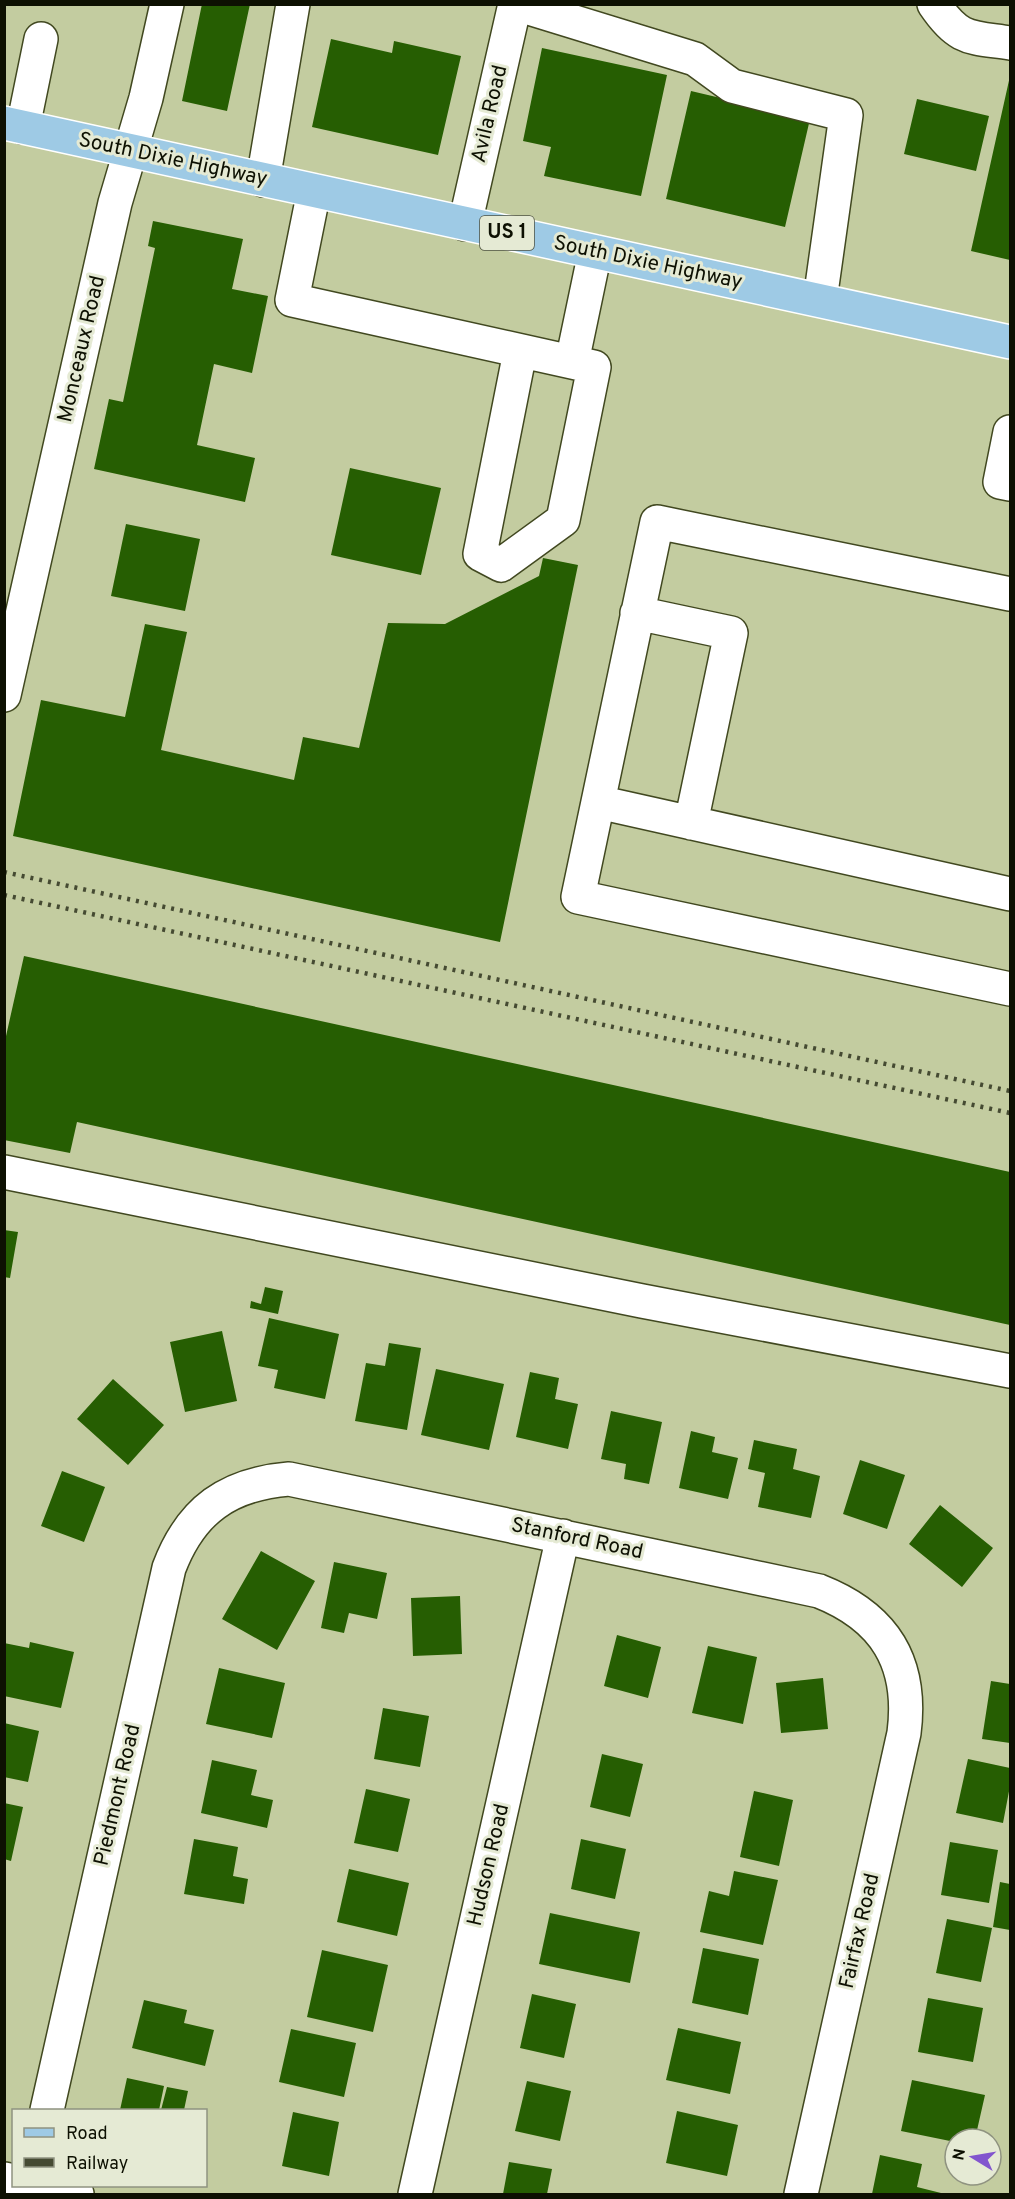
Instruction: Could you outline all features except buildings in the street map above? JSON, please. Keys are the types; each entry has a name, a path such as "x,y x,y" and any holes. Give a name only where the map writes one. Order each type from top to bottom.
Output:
{"main road":[{"name":"South Dixie Highway","path":"14,125 1011,342"}],"street":[{"name":"Monceaux Road","path":"4,695 115,203 132,151 167,4"},
{"path":"263,180 293,4"},
{"path":"516,4 695,59 732,86 846,115 820,300"},
{"name":"Avila Road","path":"465,224 516,4"},
{"path":"934,4 944,19 962,36 1011,43"},
{"path":"14,125 41,39"},
{"path":"314,190 291,300 594,367 563,520 501,564 480,554 520,352"},
{"path":"572,362 595,252"},
{"path":"1011,432 1000,482 1011,484"},
{"path":"1011,594 657,522 578,897 1011,989"},
{"path":"637,613 731,633 691,823"},
{"path":"598,802 1011,894"},
{"path":"4,1172 642,1300 1011,1371"},
{"name":"Stanford Road","path":"223,1497 244,1487 289,1479 819,1591 860,1611 877,1627 890,1645 900,1666"},
{"name":"Piedmont Road","path":"47,2109 169,1568 177,1547 190,1527 205,1510 223,1497"},
{"name":"Hudson Road","path":"414,2194 563,1536"},
{"name":"Fairfax Road","path":"801,2194 904,1734 906,1688 900,1666"},
{"path":"40,2187 77,2194"}],"railway":[{"path":"4,872 1010,1091"},
{"path":"4,895 1010,1113"}]}
